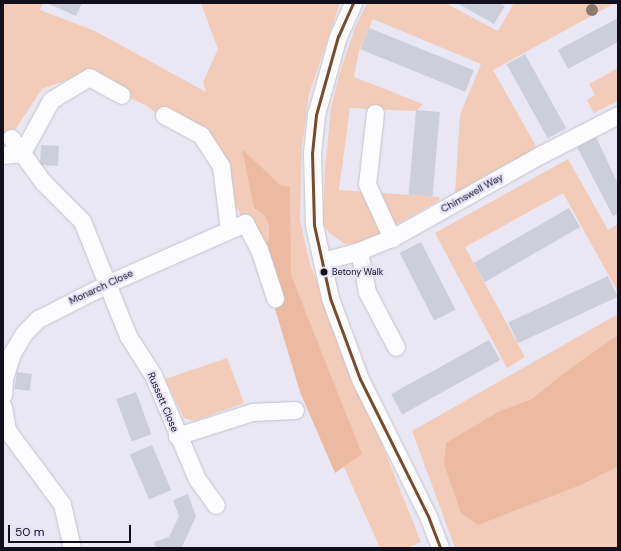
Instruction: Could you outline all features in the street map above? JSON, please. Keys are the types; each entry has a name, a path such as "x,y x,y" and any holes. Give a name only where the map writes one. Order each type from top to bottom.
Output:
{"street":[{"path":"353,3 338,36 316,115 311,189 314,225 330,298 360,379 428,516 440,548"},
{"path":"3,155 22,153 51,100 89,77 121,95"},
{"path":"375,113 367,184 392,238"},
{"path":"164,115 201,135 221,166 229,230"},
{"name":"Chimswell Way","path":"322,261 359,251 392,238 540,155 618,116"},
{"name":"Russett Close","path":"11,138 43,182 82,221 109,283 128,336 153,375 177,436 197,479 216,505"},
{"name":"Monarch Close","path":"3,396 5,369 12,353 24,333 38,319 109,283 245,223 259,249 275,298"},
{"path":"359,251 367,292 396,347"},
{"path":"3,407 5,430 62,504 72,548"},
{"path":"177,436 252,412 295,410"}],"shaded area":[{"path":"3,3 43,3 40,10 95,31 206,92 203,82 218,49 201,3 340,3 309,94 302,146 300,220 310,264 421,542 407,548 380,548 330,436 245,223 206,150 147,106 81,75 42,89 3,148"},
{"path":"367,3 445,3 498,31 514,3 615,3 493,70 537,148 455,193 460,115 481,64 373,19 359,51 354,77 423,104 416,111 350,108 339,190 439,197 440,200 376,236 358,243 345,244 329,233 323,223 325,169 331,108 340,72 355,28"},
{"path":"618,68 618,101 594,113 587,100 595,95 589,84"},
{"path":"242,149 280,185 290,187 291,275 362,454 335,473 300,392 273,302 263,250 269,239 269,224 264,214 254,208"},
{"path":"568,159 608,230 618,224 618,292 563,193 465,247 525,357 507,368 435,233"},
{"path":"618,314 618,548 455,548 412,431"},
{"path":"618,335 618,466 583,484 478,525 461,513 444,464 446,443 498,412 532,399 568,370"},
{"path":"227,358 244,403 194,421 184,418 165,379"}],"building":[{"path":"47,3 82,3 76,16"},
{"path":"457,3 499,3 505,6 494,24"},
{"path":"618,18 618,42 568,69 558,50"},
{"path":"369,28 474,70 465,92 360,49"},
{"path":"525,54 566,128 548,139 507,64"},
{"path":"416,110 440,112 433,197 409,195"},
{"path":"596,137 618,184 618,214 613,216 577,147"},
{"path":"41,145 59,146 58,166 40,165"},
{"path":"569,208 580,227 485,282 474,263"},
{"path":"421,242 456,310 434,321 400,253"},
{"path":"608,276 618,297 518,343 508,322"},
{"path":"489,340 500,360 402,414 391,394"},
{"path":"17,372 32,374 29,391 15,389"},
{"path":"136,392 151,434 132,441 116,399"},
{"path":"152,445 171,490 149,499 130,454"},
{"path":"188,494 196,516 182,547 156,548 154,542 169,537 179,516 173,500"}],"transit line":[{"path":"353,3 338,36 316,115 312,153 314,225 330,298 360,379 428,516 440,548"}],"place":[{"name":"Betony Walk","path":"324,272"}]}
